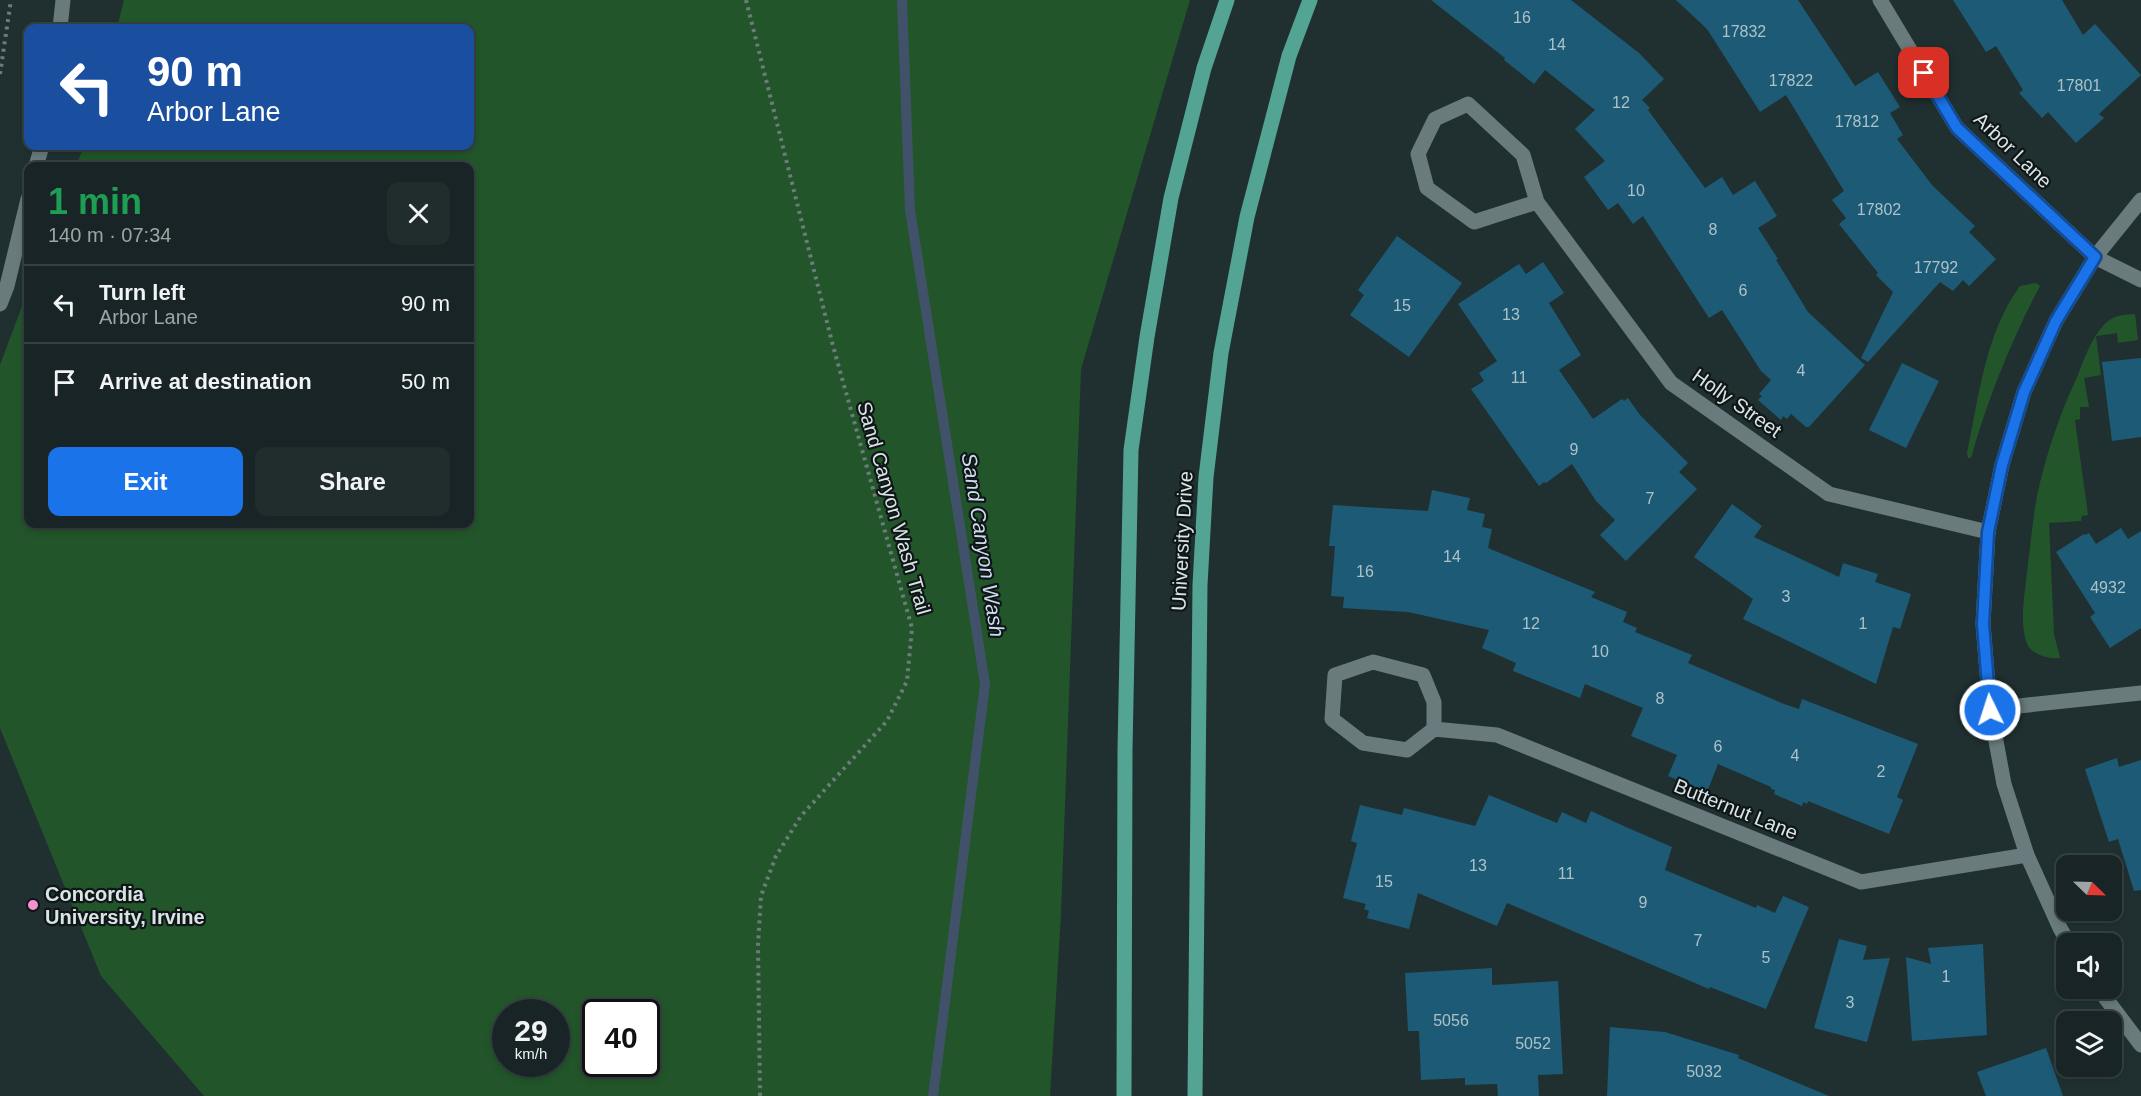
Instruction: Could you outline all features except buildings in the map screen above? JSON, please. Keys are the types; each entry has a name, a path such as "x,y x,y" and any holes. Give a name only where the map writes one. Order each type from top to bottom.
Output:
{"main road":[{"path":"1124,1096 1125,750 1131,450 1147,337 1171,198 1204,68 1227,0"},
{"name":"University Drive","path":"1196,1096 1200,585 1206,477 1221,353 1246,218 1289,56 1310,0"}],"street":[{"path":"60,24 63,0"},
{"name":"Arbor Lane","path":"1880,0 1957,128 2095,257 2141,280"},
{"name":"Holly Street","path":"1537,202 1474,222 1427,188 1418,154 1435,120 1468,104 1523,155 1537,202 1671,382 1829,494 1988,532"},
{"path":"2063,933 2027,855 2004,784 1990,710 1983,624 1988,532 2002,465 2024,392 2056,321 2095,257 2141,200"},
{"path":"0,304 7,286 24,216"},
{"path":"1373,662 1424,675 1434,702 1434,729 1407,750 1362,743 1332,719 1335,675 1373,662"},
{"path":"1990,710 2141,693"},
{"name":"Butternut Lane","path":"1434,729 1497,735 1861,882 2027,855"},
{"path":"2106,999 2141,1046"}],"path":[{"path":"0,74 11,0"},
{"name":"Sand Canyon Wash Trail","path":"746,0 833,346 912,628 907,681 887,721 801,816 776,856 761,896 760,1096"}],"green space":[{"path":"124,0 1190,0 1081,369 1061,914 1050,1096 204,1096 101,976 0,728 0,365 24,301 24,528 474,528 474,162 78,162 82,150 474,150 474,24 118,24"},
{"path":"2036,283 2040,286 2010,349 1971,458 1968,458 1967,453 1985,366 1999,324 2020,286"},
{"path":"2135,314 2138,340 2118,343 2117,333 2096,336 2101,375 2084,378 2089,407 2080,407 2080,419 2075,420 2088,515 2082,516 2081,521 2049,523 2054,634 2060,658 2045,657 2035,653 2028,646 2024,632 2023,613 2034,513 2045,465 2065,404 2095,337 2110,320 2122,315"}],"waterway":[{"name":"Sand Canyon Wash","path":"902,0 910,210 985,684 933,1096"}],"place":[{"name":"Concordia University, Irvine","path":"33,905"}],"route":[{"path":"1924,73 1957,128 2095,257 2056,321 2024,392 2002,465 1988,532 1983,624 1990,710"}]}
